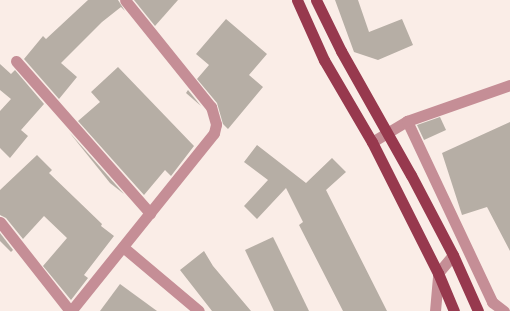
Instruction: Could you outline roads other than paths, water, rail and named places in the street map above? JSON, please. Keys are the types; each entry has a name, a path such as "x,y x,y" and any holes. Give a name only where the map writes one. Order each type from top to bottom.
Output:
{"main road":[{"path":"297,0 324,60 372,142 438,273 454,311"},
{"path":"316,0 341,51 388,132 453,255 478,311"}],"street":[{"path":"0,222 71,311 214,133 216,124 211,107 125,0"},
{"path":"16,61 150,213"},
{"path":"372,142 407,121 510,85"},
{"path":"407,121 492,302 504,311"},
{"path":"123,247 200,311"},
{"path":"435,311 438,273 453,255"}]}
